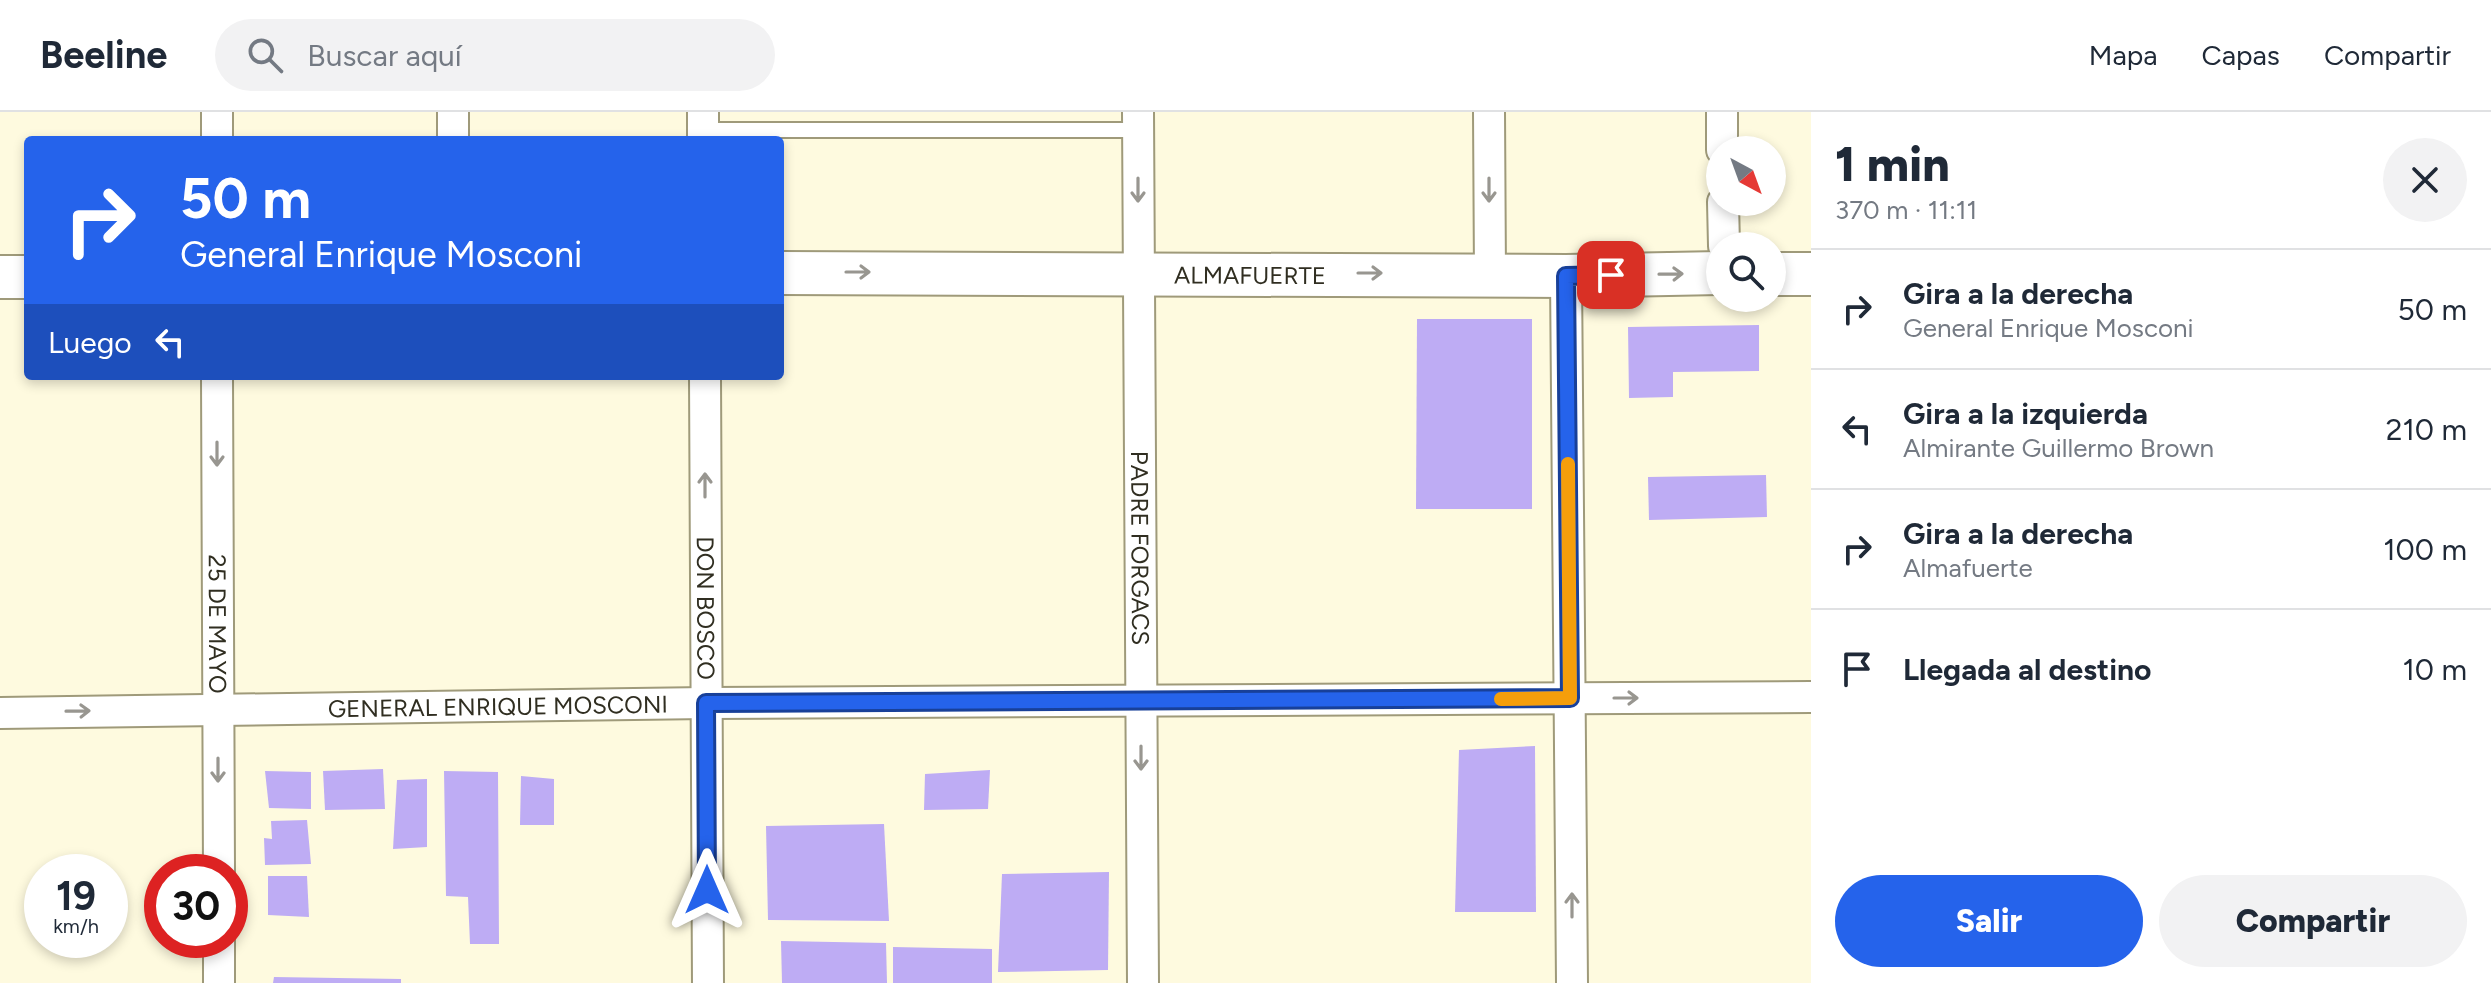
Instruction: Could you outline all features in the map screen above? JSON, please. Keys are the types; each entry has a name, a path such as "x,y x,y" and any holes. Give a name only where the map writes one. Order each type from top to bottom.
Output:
{"street":[{"path":"217,112 217,136"},
{"path":"453,112 453,136"},
{"path":"1489,112 1490,274"},
{"path":"1722,112 1722,136"},
{"name":"PADRE FORGACS","path":"1138,121 1143,983"},
{"name":"ALMAFUERTE","path":"784,273 1566,276 1706,273"},
{"path":"1786,274 1811,274"},
{"path":"1566,276 1572,983"},
{"path":"0,279 24,277"},
{"name":"25 DE MAYO","path":"217,380 219,854"},
{"name":"DON BOSCO","path":"705,380 708,983"},
{"name":"GENERAL ENRIQUE MOSCONI","path":"0,713 706,703 1811,697"},
{"path":"219,958 219,983"}],"lane":[{"path":"930,112 930,128"},
{"path":"703,127 930,128 1138,121"}],"building":[{"path":"1417,319 1532,319 1532,509 1416,509"},
{"path":"1759,325 1759,371 1673,372 1673,397 1629,398 1628,327"},
{"path":"1766,475 1767,517 1649,520 1648,477"},
{"path":"1535,746 1536,912 1455,912 1459,750"},
{"path":"383,769 385,809 325,810 323,771"},
{"path":"990,770 988,809 924,810 925,774"},
{"path":"265,771 311,772 311,809 269,808"},
{"path":"444,771 498,772 499,944 470,944 468,897 446,896"},
{"path":"521,776 554,779 554,825 520,825"},
{"path":"427,779 427,847 393,849 397,780"},
{"path":"307,820 311,864 265,865 264,838 272,839 271,821"},
{"path":"884,824 889,921 768,920 766,826"},
{"path":"1109,872 1108,970 998,972 1002,874"},
{"path":"268,876 307,876 309,917 268,915"},
{"path":"781,941 886,943 887,983 782,983"},
{"path":"893,947 992,949 992,983 893,983"},
{"path":"274,977 401,979 401,983 273,983"}],"slow traffic":[{"path":"1501,699 1570,698 1568,464"}],"route":[{"path":"707,890 706,703 1570,698 1566,276 1611,275"}]}
